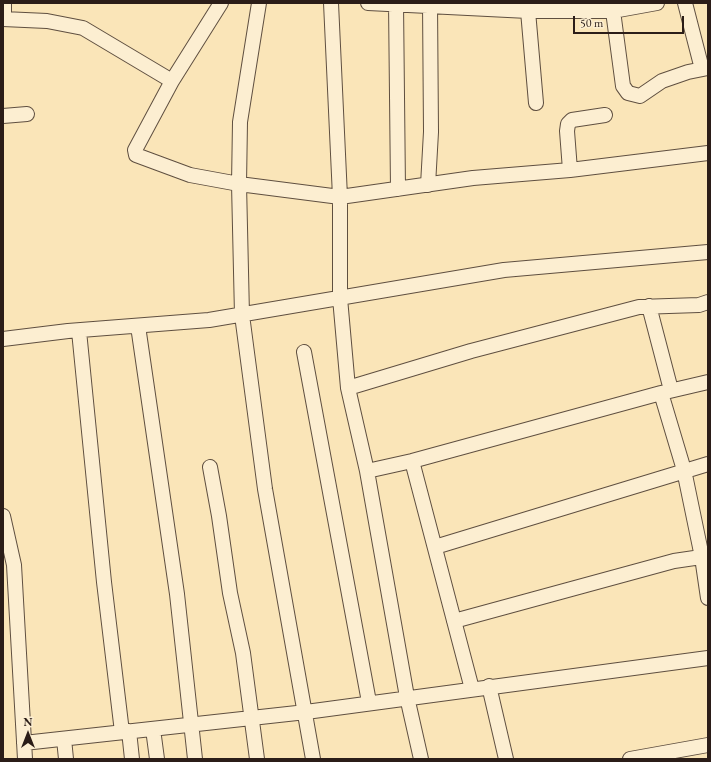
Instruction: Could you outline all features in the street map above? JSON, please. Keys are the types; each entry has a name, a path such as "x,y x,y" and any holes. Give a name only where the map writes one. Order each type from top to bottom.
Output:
{"street":[{"path":"4,3 4,19 46,21 83,28 172,81"},
{"path":"221,3 172,81 135,150 136,155 190,175 239,184 340,197 473,178 570,170 708,153"},
{"path":"259,3 240,122 239,184 242,315 265,488 314,759"},
{"path":"331,3 340,197 340,298 348,388 366,471 407,697 420,759"},
{"path":"368,3 528,11 613,11 657,3"},
{"path":"613,11 623,86 628,93 635,96 640,96 662,81 705,69 685,3"},
{"path":"396,4 398,189"},
{"path":"428,185 431,132 430,5"},
{"path":"528,11 536,103"},
{"path":"3,116 27,114"},
{"path":"570,170 567,130 568,124 572,120 605,115"},
{"path":"3,339 209,320 504,270 708,252"},
{"path":"348,388 470,351 639,307 699,305 708,302"},
{"path":"649,306 666,392 705,557 708,598"},
{"path":"138,326 176,594 195,759"},
{"path":"79,331 104,582 125,732 132,759"},
{"path":"304,352 369,702"},
{"path":"366,471 412,462 666,392 708,382"},
{"path":"412,462 472,689"},
{"path":"435,547 684,470 708,464"},
{"path":"210,467 219,516 230,593 243,653 257,759"},
{"path":"3,516 14,565 25,759"},
{"path":"454,621 674,561 705,557"},
{"path":"24,743 306,712 369,702 708,658"},
{"path":"489,686 506,759"},
{"path":"153,729 157,759"},
{"path":"64,739 66,759"},
{"path":"630,759 708,745"}]}
